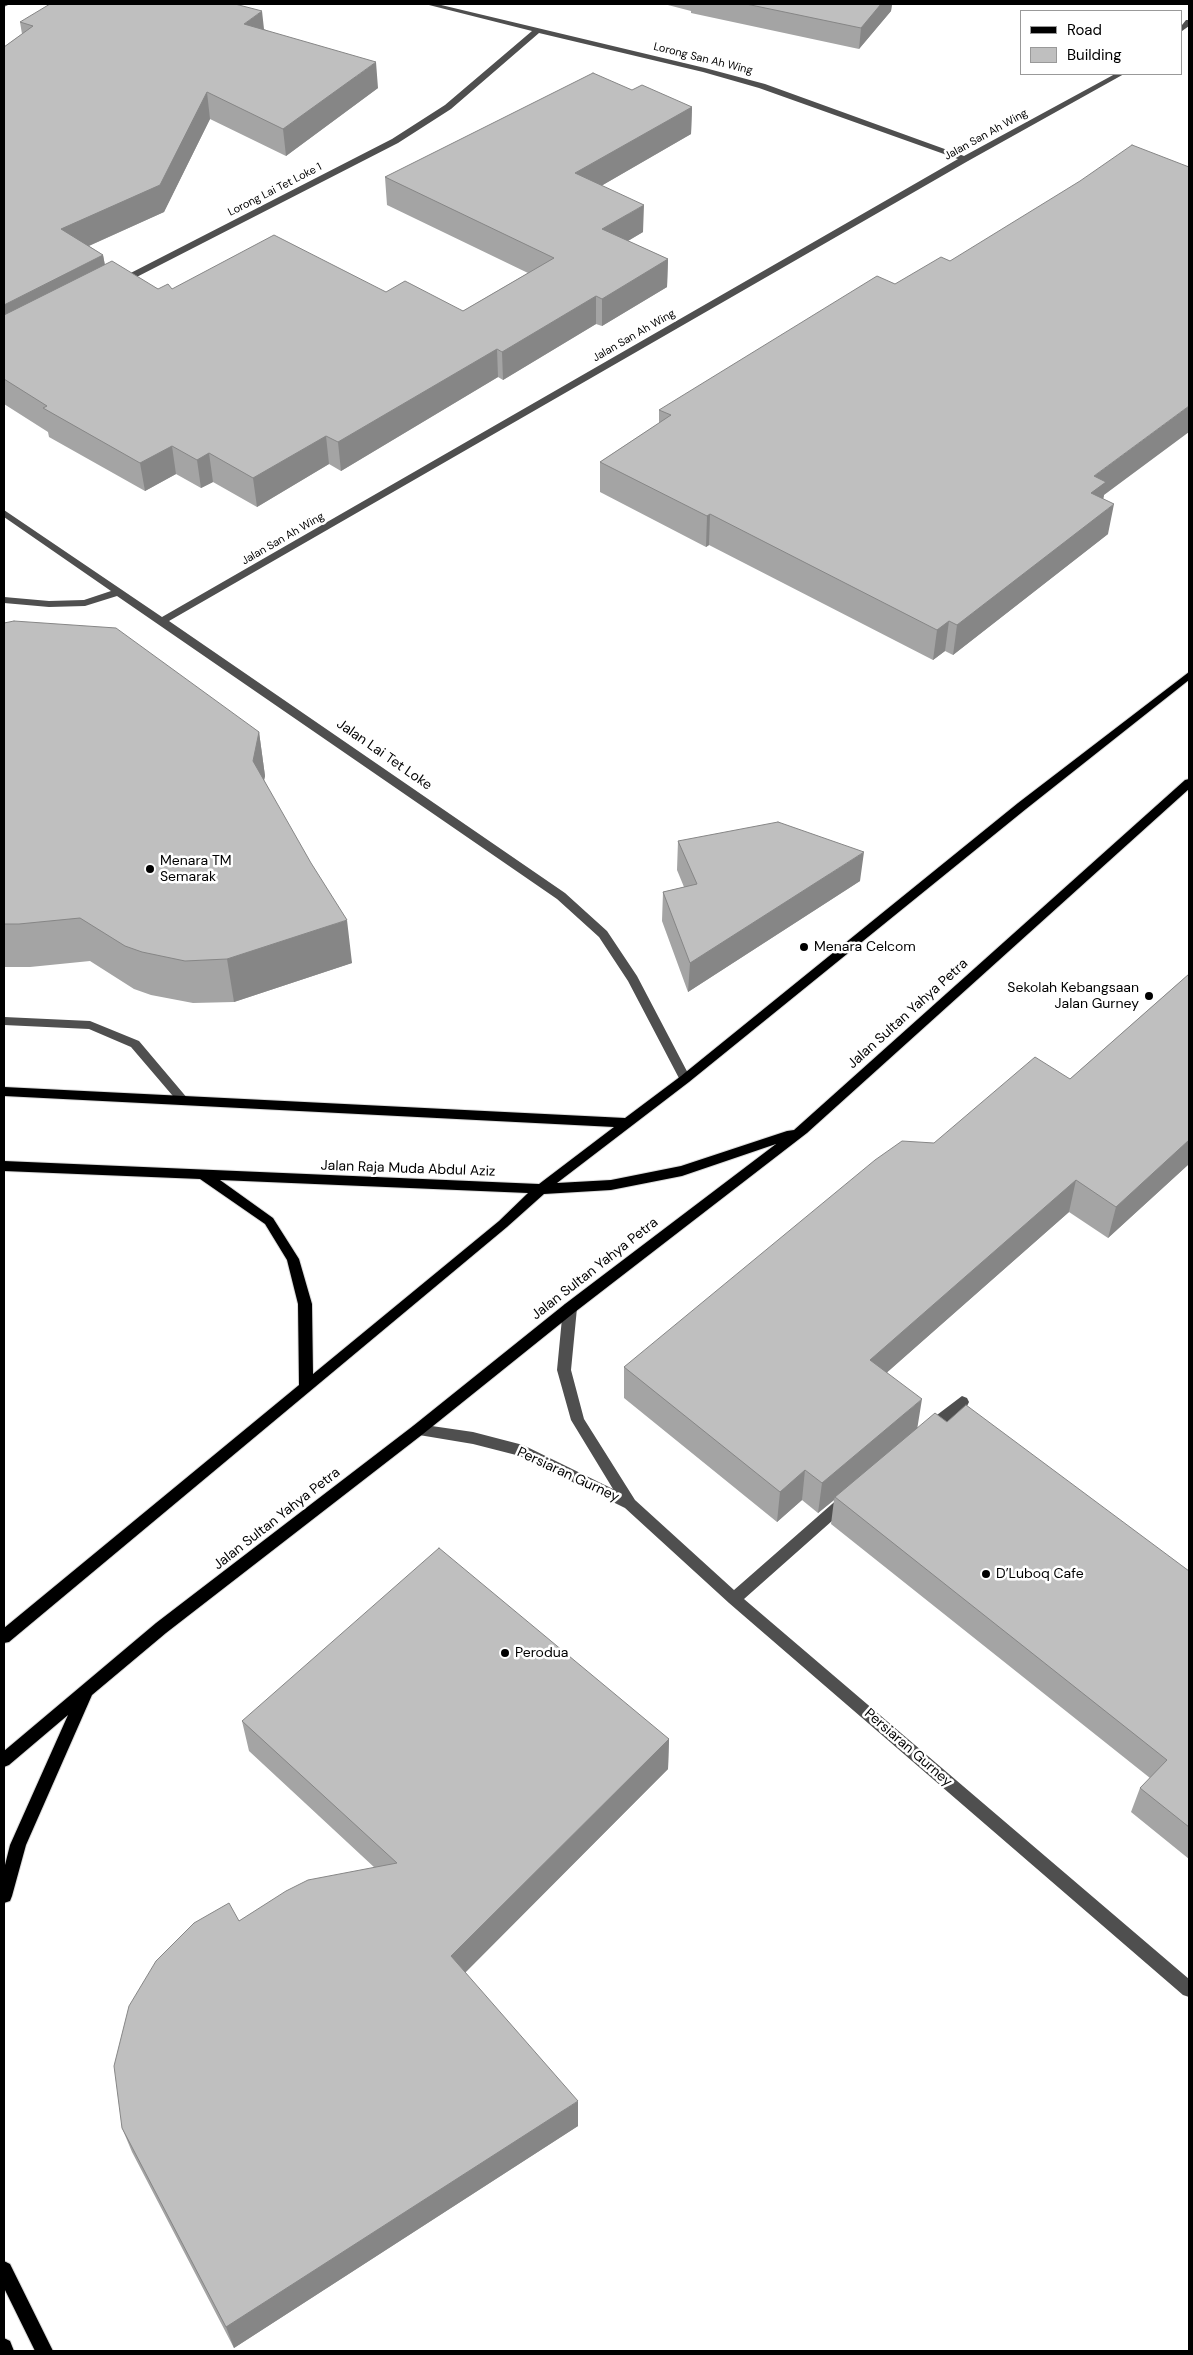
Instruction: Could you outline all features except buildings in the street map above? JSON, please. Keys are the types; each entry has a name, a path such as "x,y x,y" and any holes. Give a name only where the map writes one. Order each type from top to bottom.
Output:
{"main road":[{"path":"4,1637 503,1224 541,1190 685,1079 1022,806 1189,675"},
{"name":"Jalan Sultan Yahya Petra","path":"4,1760 162,1628 418,1430 570,1308 803,1130 1189,782"},
{"path":"4,1091 182,1098 628,1123"},
{"name":"Jalan Raja Muda Abdul Aziz","path":"4,1166 541,1190 611,1185 682,1171 803,1130"},
{"path":"205,1176 269,1221 294,1259 305,1304 306,1386"},
{"path":"4,1896 18,1846 86,1692"},
{"path":"4,2270 44,2351"},
{"path":"4,2347 5,2351"}],"street":[{"name":"Lorong San Ah Wing","path":"429,4 762,86 964,159"},
{"name":"Lorong Lai Tet Loke 1","path":"110,286 395,141 448,107 538,30"},
{"name":"Jalan San Ah Wing","path":"162,622 964,159 1118,75"},
{"name":"Jalan Lai Tet Loke","path":"4,513 562,896 603,934 633,979 685,1079"},
{"path":"4,600 49,604 85,603 118,592"},
{"path":"4,1021 90,1026 135,1044 182,1098"},
{"name":"Persiaran Gurney","path":"570,1308 564,1370 578,1420 630,1504 734,1599 1189,1989"},
{"path":"917,1440 962,1402"},
{"name":"Persiaran Gurney","path":"418,1430 473,1438 522,1451 630,1504"},
{"path":"734,1599 791,1546 858,1490"}],"place":[{"name":"Menara TM Semarak","path":"150,869"},
{"name":"Menara Celcom","path":"804,947"},
{"name":"Sekolah Kebangsaan Jalan Gurney","path":"1149,996"},
{"name":"D’Luboq Cafe","path":"986,1574"},
{"name":"Perodua","path":"505,1653"}]}
